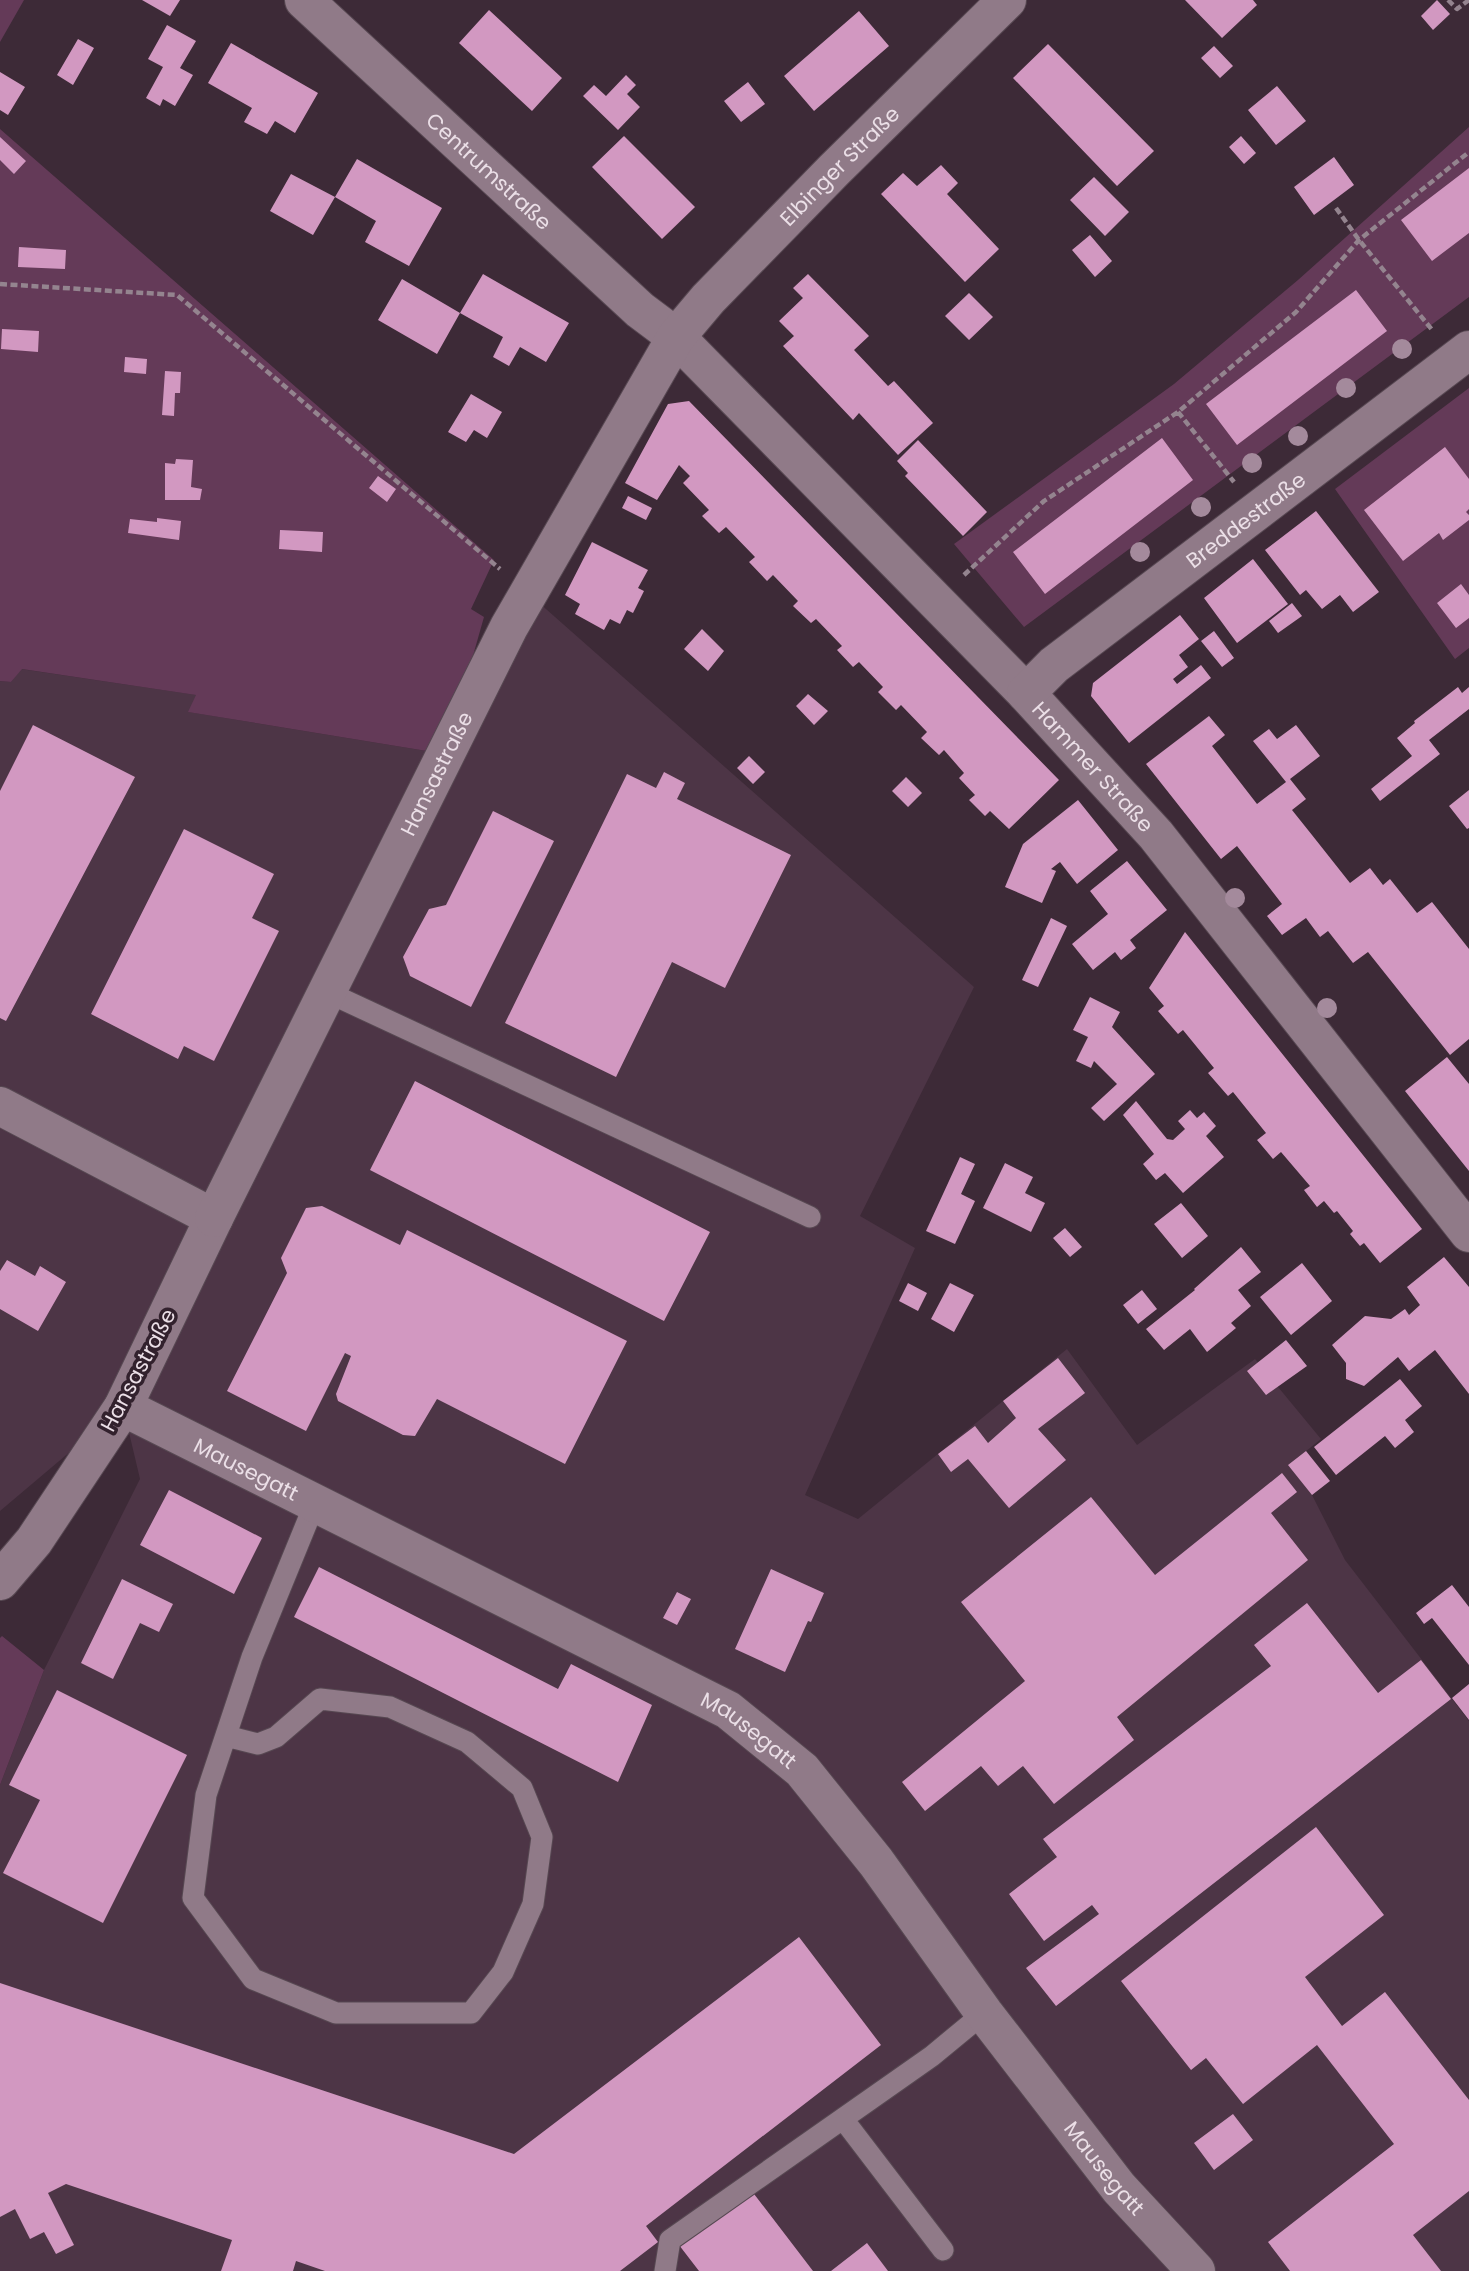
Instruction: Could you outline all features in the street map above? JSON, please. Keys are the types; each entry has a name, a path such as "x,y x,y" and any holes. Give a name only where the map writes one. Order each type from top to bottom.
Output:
{"street":[{"name":"Centrumstraße","path":"304,0 640,310 676,337"},
{"name":"Elbinger Straße","path":"676,337 708,299 805,200 1007,0"},
{"name":"Hansastraße","path":"0,1581 34,1541 123,1407 488,667 676,337"},
{"name":"Hammer Straße","path":"676,337 1026,693 1156,835 1469,1233"},
{"name":"Breddestraße","path":"1026,693 1054,665 1463,355"},
{"path":"0,1106 214,1218"},
{"name":"Mausegatt","path":"123,1407 728,1710 802,1770 876,1862 984,2013 1119,2188 1196,2271"}],"lane":[{"path":"327,992 810,1217"},
{"path":"226,1736 258,1744 276,1737 320,1699 390,1707 467,1742 522,1788 542,1837 533,1904 503,1972 471,2013 336,2012 253,1979 193,1898 206,1795 252,1657 315,1503"},
{"path":"664,2271 670,2240 932,2056 984,2013"},
{"path":"842,2119 943,2250"}],"path":[{"path":"1448,0 1457,9 1469,0"},
{"path":"935,602 1044,501 1178,412 1297,312 1359,240 1469,152"},
{"path":"1336,208 1359,240 1463,355"},
{"path":"0,284 177,295 529,594"},
{"path":"1178,412 1258,512"}],"shaded area":[{"path":"0,0 24,0 0,42"},
{"path":"1469,127 1469,297 1024,627 954,544 1174,384 1298,280"},
{"path":"0,129 494,560 471,609 484,617 445,754 188,712 196,695 22,669 11,682 0,681"},
{"path":"1469,388 1469,648 1455,659 1335,489"},
{"path":"529,594 974,987 860,1216 915,1248 805,1495 858,1519 1067,1349 1137,1445 1255,1359 1321,1439 1289,1465 1312,1495 1345,1560 1469,1721 1469,2271 0,2271 0,1785 44,1670 140,1479 123,1407 0,1511 0,681 11,682 21,669 197,695 189,712 445,754"},
{"path":"2,1636 44,1670 0,1785 0,1638"}],"building":[{"path":"142,0 180,0 170,16"},
{"path":"1185,0 1253,0 1257,5 1222,38"},
{"path":"1437,0 1450,14 1433,30 1421,16"},
{"path":"489,10 562,78 532,111 459,43"},
{"path":"859,11 889,46 814,111 784,76"},
{"path":"167,25 196,41 180,68 193,75 175,106 163,99 160,106 146,98 163,67 148,59"},
{"path":"78,39 94,48 73,85 57,75"},
{"path":"231,43 318,93 295,133 275,121 267,134 244,122 252,108 208,83"},
{"path":"1048,44 1154,151 1117,186 1013,78"},
{"path":"1214,46 1233,66 1220,78 1201,58"},
{"path":"0,72 25,87 8,115 0,110"},
{"path":"626,75 636,85 627,94 640,107 618,130 583,96 594,85 606,96"},
{"path":"748,82 765,104 741,122 724,101"},
{"path":"1277,86 1306,121 1276,145 1248,110"},
{"path":"624,136 695,207 662,239 592,167"},
{"path":"1241,136 1256,153 1244,164 1229,147"},
{"path":"0,137 26,161 14,174 0,160"},
{"path":"1334,157 1354,185 1314,215 1294,187"},
{"path":"357,159 442,208 409,266 365,242 376,221 335,197"},
{"path":"941,165 958,183 947,194 999,249 965,282 881,194 903,173 917,186"},
{"path":"1469,168 1469,233 1432,261 1401,220"},
{"path":"291,174 335,197 313,235 270,211"},
{"path":"1094,177 1129,212 1105,236 1070,200"},
{"path":"1090,235 1112,261 1095,277 1072,250"},
{"path":"19,247 66,250 65,269 18,267"},
{"path":"483,274 569,323 546,362 520,347 509,366 493,357 503,337 460,313"},
{"path":"808,274 869,336 854,350 888,386 894,381 933,423 898,455 859,413 853,420 783,346 794,336 779,321 803,298 793,288"},
{"path":"402,279 460,313 437,354 378,320"},
{"path":"1356,290 1387,331 1237,445 1206,404"},
{"path":"969,293 993,317 969,340 945,316"},
{"path":"2,329 39,331 38,352 1,349"},
{"path":"125,357 147,359 146,374 124,372"},
{"path":"165,371 181,372 180,393 175,393 174,416 162,415"},
{"path":"471,394 502,412 487,438 474,430 466,442 448,432"},
{"path":"689,401 1059,780 1009,829 990,811 985,816 969,800 975,795 959,778 964,773 944,750 939,755 921,738 927,732 901,705 896,710 878,692 883,687 859,662 853,667 837,650 842,646 816,619 811,623 793,606 798,601 773,575 767,581 749,562 755,557 726,527 719,533 702,516 709,510 683,483 690,476 679,465 657,500 625,483 668,404"},
{"path":"1162,438 1193,480 1045,594 1013,552"},
{"path":"918,440 987,512 963,536 905,476 908,473 897,461"},
{"path":"1445,447 1469,479 1469,509 1466,512 1469,520 1443,540 1439,533 1403,561 1364,510"},
{"path":"176,459 193,460 191,487 202,489 200,500 165,500 165,463 175,464"},
{"path":"378,476 396,489 387,502 369,488"},
{"path":"628,496 652,508 646,520 622,508"},
{"path":"1316,511 1379,592 1353,612 1340,595 1322,609 1306,590 1300,595 1265,550"},
{"path":"157,518 181,521 179,540 128,533 130,519 157,522"},
{"path":"280,530 323,532 322,552 279,549"},
{"path":"592,542 648,570 638,588 644,591 633,613 627,610 620,624 610,619 604,630 575,614 580,604 565,595"},
{"path":"1253,559 1288,604 1237,643 1204,598"},
{"path":"1461,584 1469,595 1469,618 1456,628 1437,603"},
{"path":"1292,603 1302,616 1278,633 1269,621"},
{"path":"1180,615 1199,639 1179,655 1188,667 1173,679 1177,684 1201,665 1211,678 1129,743 1091,696 1093,683"},
{"path":"702,629 724,651 708,671 684,649"},
{"path":"1214,631 1234,658 1222,667 1201,641"},
{"path":"1458,687 1462,693 1469,687 1469,709 1429,740 1440,754 1380,801 1371,789 1412,756 1397,738 1415,723 1414,721"},
{"path":"808,694 828,711 814,725 796,706"},
{"path":"1209,716 1225,735 1212,746 1257,804 1286,782 1253,741 1269,729 1277,739 1296,725 1320,756 1290,779 1306,799 1292,810 1350,883 1370,868 1383,885 1390,879 1417,913 1432,902 1469,949 1469,1039 1450,1055 1368,952 1353,963 1328,931 1320,937 1306,918 1282,935 1267,916 1282,904 1237,846 1221,859 1146,764"},
{"path":"33,725 135,777 6,1021 0,1018 0,791"},
{"path":"749,756 765,772 753,784 737,768"},
{"path":"664,772 685,783 677,799 791,855 725,988 672,962 616,1077 505,1023 627,774 656,788"},
{"path":"906,777 922,793 908,807 892,791"},
{"path":"1469,790 1469,828 1467,829 1449,806"},
{"path":"1078,800 1118,850 1077,884 1060,862 1051,869 1056,871 1042,903 1005,887 1023,844"},
{"path":"493,811 554,841 471,1007 410,976 403,957 429,909 446,905"},
{"path":"184,829 274,874 252,918 279,931 214,1061 184,1046 178,1059 91,1014"},
{"path":"1127,861 1167,910 1130,940 1136,948 1121,960 1115,952 1093,970 1072,944 1108,914 1090,891"},
{"path":"1051,918 1067,926 1038,987 1022,980"},
{"path":"1185,932 1422,1229 1380,1263 1364,1243 1360,1246 1350,1234 1353,1231 1337,1211 1334,1213 1324,1201 1317,1207 1304,1190 1310,1186 1281,1152 1273,1159 1257,1140 1266,1133 1233,1092 1228,1096 1208,1073 1214,1068 1183,1030 1178,1034 1158,1011 1164,1006 1149,988"},
{"path":"1090,997 1120,1012 1112,1027 1155,1074 1104,1121 1091,1108 1117,1084 1094,1061 1091,1068 1076,1061 1088,1037 1073,1030"},
{"path":"1447,1057 1469,1084 1469,1171 1405,1091"},
{"path":"415,1081 710,1232 664,1321 370,1170"},
{"path":"1136,1101 1167,1139 1173,1140 1185,1129 1178,1121 1190,1110 1197,1118 1204,1112 1216,1126 1206,1136 1224,1157 1183,1193 1165,1173 1156,1180 1143,1164 1154,1154 1123,1115"},
{"path":"960,1157 975,1164 961,1194 975,1201 955,1244 926,1231"},
{"path":"1005,1163 1033,1177 1025,1193 1045,1203 1031,1232 983,1208"},
{"path":"1181,1203 1208,1236 1182,1258 1154,1224"},
{"path":"322,1206 400,1245 407,1230 627,1341 565,1464 437,1399 415,1436 403,1435 338,1401 336,1394 351,1356 345,1353 306,1431 227,1391 287,1273 281,1258 306,1208"},
{"path":"1065,1228 1082,1247 1070,1257 1053,1238"},
{"path":"1241,1247 1261,1272 1238,1290 1251,1306 1231,1323 1236,1328 1207,1352 1190,1329 1164,1350 1146,1329 1195,1290"},
{"path":"1444,1257 1469,1287 1469,1394 1435,1350 1409,1371 1398,1357 1364,1386 1346,1379 1346,1363 1332,1345 1365,1316 1391,1319 1405,1309 1409,1315 1420,1305 1407,1287"},
{"path":"7,1260 35,1276 40,1266 66,1282 38,1331 0,1309 0,1271"},
{"path":"1302,1263 1332,1301 1291,1335 1260,1297"},
{"path":"908,1283 927,1293 918,1311 899,1301"},
{"path":"950,1283 974,1295 954,1332 931,1319"},
{"path":"1142,1290 1157,1309 1138,1324 1123,1305"},
{"path":"1286,1340 1307,1366 1266,1395 1247,1371"},
{"path":"1058,1358 1085,1393 1038,1429 1066,1460 1009,1508 968,1459 951,1472 938,1454 975,1426 988,1443 1016,1418 1003,1401"},
{"path":"1400,1379 1422,1406 1405,1420 1414,1432 1395,1448 1385,1436 1336,1475 1314,1447"},
{"path":"1306,1451 1330,1481 1312,1495 1288,1465"},
{"path":"1282,1473 1297,1492 1271,1513 1308,1560 1117,1717 1134,1740 1054,1804 1023,1766 998,1786 981,1766 925,1811 902,1782 1025,1681 961,1602 1091,1497 1155,1575"},
{"path":"169,1490 262,1538 234,1594 140,1545"},
{"path":"319,1567 558,1689 571,1664 652,1705 618,1782 294,1617"},
{"path":"771,1569 824,1593 785,1672 735,1649"},
{"path":"122,1579 173,1604 159,1632 140,1623 113,1679 81,1663"},
{"path":"1452,1585 1469,1607 1469,1665 1432,1618 1424,1624 1416,1613"},
{"path":"677,1592 691,1599 677,1625 663,1618"},
{"path":"1307,1603 1378,1693 1421,1660 1451,1699 1056,2006 1026,1968 1099,1914 1092,1905 1044,1941 1009,1894 1057,1857 1043,1839 1271,1666 1254,1645"},
{"path":"1469,1684 1469,1720 1452,1698"},
{"path":"57,1690 187,1755 103,1923 3,1873 40,1800 9,1785"},
{"path":"1316,1827 1384,1915 1305,1977 1342,2026 1385,1992 1469,2100 1469,2191 1413,2235 1441,2271 1290,2271 1268,2242 1394,2144 1317,2045 1243,2104 1206,2058 1191,2070 1121,1981"},
{"path":"799,1937 881,2045 646,2226 658,2242 620,2271 325,2271 296,2261 293,2271 221,2271 232,2240 66,2184 48,2193 74,2245 56,2254 44,2232 30,2239 15,2209 0,2217 0,1983 514,2154"},
{"path":"1233,2114 1253,2140 1214,2170 1194,2143"},
{"path":"751,2190 813,2271 699,2271 679,2245"},
{"path":"867,2243 888,2271 831,2271"}]}
